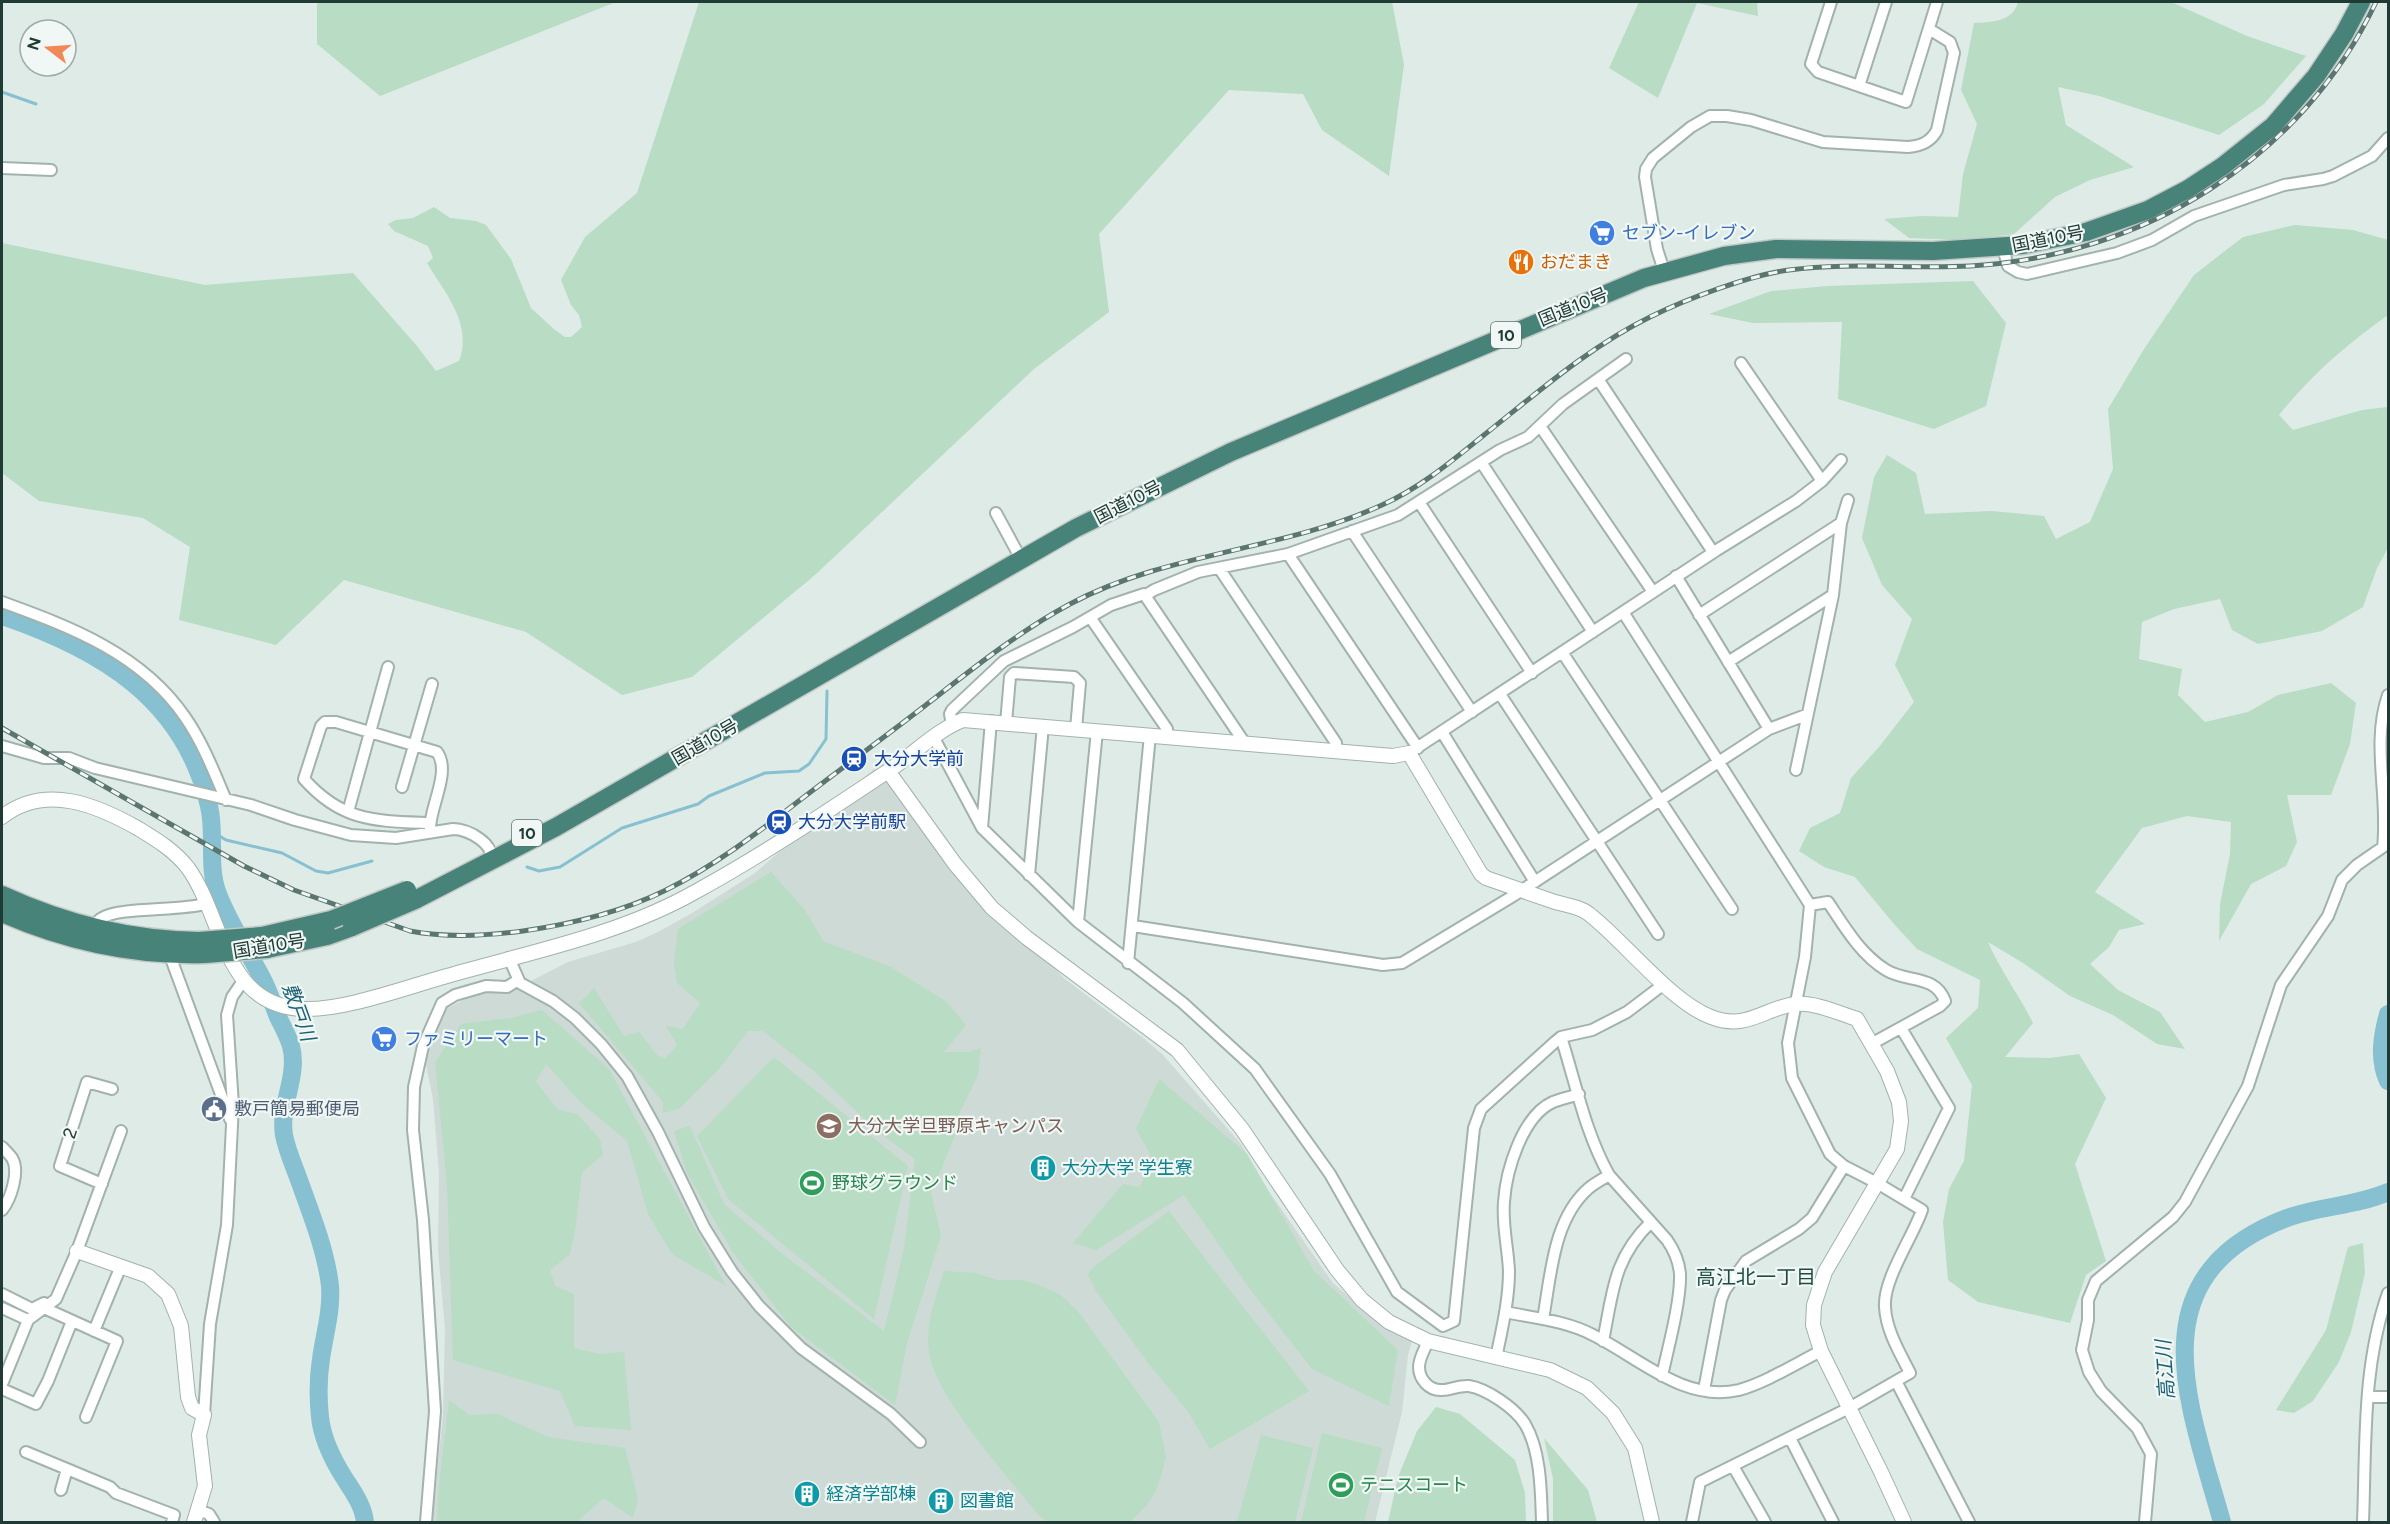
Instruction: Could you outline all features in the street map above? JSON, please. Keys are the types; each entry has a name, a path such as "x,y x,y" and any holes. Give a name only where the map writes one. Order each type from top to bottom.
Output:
{"highway":[{"name":"国道10号","path":"2,913 43,930 78,940 129,950 170,954 202,947 309,941 352,927 647,775 1076,528 1231,452 1664,270 1724,255 1776,249 1933,251 2003,248 2054,240 2120,222 2170,199 2223,166 2273,126 2308,88 2344,34 2361,2"},
{"name":"国道10号","path":"2,895 48,914 92,928 202,947"},
{"name":"国道10号","path":"264,943 411,895"}],"street":[{"path":"1831,2 1811,64 1818,72 1906,102 1937,2"},
{"path":"1859,86 1886,2"},
{"path":"1664,270 1645,177 1646,169 1653,158 1702,119 1718,116 1751,120 1822,142 1908,147 1926,143 1938,130 1953,52 1950,42 1929,29"},
{"path":"2003,248 2007,266 2024,274 2103,258 2151,240 2186,220 2204,213 2284,185 2333,176 2372,156 2388,138"},
{"path":"2,168 51,170"},
{"path":"952,725 950,714 952,710 1004,661 1073,627 1111,605 1137,595 1146,595 1193,574 1288,554 1394,517 1500,450 1525,439 1563,404 1626,359"},
{"path":"1742,363 1822,481"},
{"path":"1598,379 1713,552"},
{"path":"1540,426 1653,592"},
{"path":"2,817 23,805 44,799 74,801 102,810 145,833 172,852 193,877 243,981 262,997 279,1004 307,1009 337,1006 622,925 671,905 712,882 888,771 952,725 967,719 1393,756 1413,751 1676,576 1773,516 1822,481 1841,460"},
{"path":"1481,462 1593,632"},
{"path":"1796,770 1833,595 1841,524 1848,500"},
{"path":"1419,502 1532,672"},
{"path":"996,513 1022,559"},
{"path":"1699,615 1841,524"},
{"path":"1352,531 1472,712"},
{"path":"1288,554 1413,751 1481,874 1522,891 1587,912 1664,984 1695,1009 1713,1018 1725,1021 1749,1020 1795,1004 1813,1006 1857,1019 1873,1043 1895,1091 1901,1121 1897,1149 1826,1272 1814,1305 1813,1325 1821,1351 1904,1522"},
{"path":"1219,568 1336,743 1336,751"},
{"path":"1676,576 1769,729"},
{"path":"1146,595 1242,739 1241,743"},
{"path":"1728,662 1833,595"},
{"path":"2,602 77,631 106,646 148,675 185,717 201,745 222,799"},
{"path":"1623,612 1810,905 1805,957 1788,1043 1792,1078 1830,1154 1844,1166 1922,1210 1891,1277 1885,1306 1894,1339 1910,1373 1849,1408 1700,1482 1692,1522"},
{"path":"1092,620 1167,729 1167,737"},
{"path":"1562,652 1732,909"},
{"path":"348,813 388,667"},
{"path":"1006,723 1010,677 1014,673 1074,676 1080,683 1076,729"},
{"path":"402,787 432,684"},
{"path":"1500,694 1658,934"},
{"path":"2145,1522 2151,1454 2137,1428 2101,1392 2089,1372 2082,1350 2088,1320 2088,1300 2096,1281 2174,1216 2185,1202 2248,1086 2281,985 2328,916 2342,880 2357,865 2383,847 2385,829 2380,759 2383,711 2388,695"},
{"path":"1133,927 1390,966 1402,963 1522,891 1769,729 1806,716"},
{"path":"982,828 991,721"},
{"path":"429,828 439,792 441,760 436,752 336,722 325,722 321,726 304,779 317,793 348,813 377,821 429,828 462,829 491,855"},
{"path":"1029,875 1043,726"},
{"path":"1078,922 1097,731"},
{"path":"1442,732 1535,882"},
{"path":"1128,963 1150,735"},
{"path":"934,738 982,828 1078,922 1128,963 1183,1003 1256,1069 1329,1174 1397,1292 1443,1326 1454,1321 1474,1128 1481,1108 1538,1054 1561,1037 1592,1030 1627,1012 1664,984"},
{"path":"2,746 37,756 69,758 95,768 251,805 351,835 387,838 429,828"},
{"path":"888,771 955,864 992,908 1027,938 1177,1050 1242,1129 1336,1270 1362,1300 1389,1322 1428,1341 1550,1370 1587,1388 1613,1413 1635,1448 1652,1522"},
{"path":"1810,905 1828,902 1849,933 1873,961 1889,972 1931,983 1941,991 1945,1001 1940,1006 1873,1043"},
{"path":"92,928 101,918 115,913 189,908 205,904"},
{"path":"170,954 233,1128"},
{"path":"509,958 518,980 524,986 553,1001 575,1018 606,1049 627,1076 704,1227 732,1272 759,1306 801,1348 891,1414 920,1442"},
{"path":"426,1522 435,1411 423,1221 413,1130 414,1087 423,1046 438,1008 445,1000 486,986 507,987 518,980"},
{"path":"214,1522 209,1514 196,1516 205,1486 199,1435 204,1415 210,1324 226,1236 233,1128 227,1016 232,997 243,981"},
{"path":"1901,1028 1949,1108 1904,1199"},
{"path":"1561,1037 1596,1150 1609,1175 1674,1250 1680,1273 1662,1376"},
{"name":"2","path":"102,1184 60,1166 87,1082 112,1089"},
{"path":"1496,1358 1505,1312 1509,1271 1504,1203 1511,1163 1525,1130 1542,1109 1552,1102 1579,1094"},
{"path":"2,1384 28,1320 56,1299 77,1251 122,1131"},
{"path":"2,1147 12,1158 14,1166 12,1188 2,1210"},
{"path":"1704,1390 1721,1300 1725,1290 1746,1261 1799,1229 1812,1218 1844,1166"},
{"path":"1543,1319 1557,1246 1569,1214 1589,1188 1609,1175"},
{"path":"1603,1341 1618,1267 1630,1246 1651,1222"},
{"path":"77,1251 148,1276 168,1294 181,1326 188,1396 192,1408 204,1415"},
{"path":"94,1331 122,1266"},
{"path":"2363,1522 2372,1354 2388,1293"},
{"path":"2,1294 32,1309 43,1303 46,1307 72,1321 117,1341 86,1418"},
{"path":"2,1308 28,1320"},
{"path":"1505,1312 1576,1328 1603,1341 1662,1376 1681,1384 1720,1392 1744,1388 1821,1351"},
{"path":"2,1389 36,1404 48,1381 72,1321"},
{"path":"1428,1341 1419,1366 1425,1384 1440,1391 1465,1386 1479,1388 1492,1394 1524,1423 1535,1453 1542,1522"},
{"path":"1896,1381 1969,1522"},
{"path":"2368,1397 2388,1397"},
{"path":"1790,1438 1833,1522"},
{"path":"26,1452 110,1487 116,1493 174,1515 172,1522"},
{"path":"1734,1466 1765,1522"},
{"path":"61,1490 67,1469"}],"shaded area":[{"name":"大分大学旦野原キャンパス","path":"883,761 946,851 999,914 1065,979 1163,1055 1241,1144 1270,1193 1333,1283 1362,1308 1412,1341 1408,1355 1402,1412 1375,1522 432,1522 443,1415 445,1329 438,1250 439,1174 433,1099 425,1060 446,1009 479,992 515,989 568,962 636,942 692,913 755,873"}],"green space":[{"path":"317,2 616,2 380,96 317,44"},
{"path":"699,2 1392,2 1404,65 1389,176 1322,130 1303,94 1229,90 1099,234 1109,312 1034,369 815,575 692,677 622,695 526,632 344,580 276,645 179,620 190,547 143,518 39,501 2,473 2,243 205,285 353,273 436,371 459,361 462,347 460,322 449,297 427,263 433,258 428,246 394,231 388,224 396,220 413,218 434,207 450,218 476,221 486,225 511,259 531,308 555,330 565,337 571,337 582,327 579,315 571,305 561,280 585,237 637,193"},
{"path":"1639,2 1757,2 1758,16 1697,3 1658,98 1609,68"},
{"path":"2018,2 2171,2 2247,36 2306,56 2264,104 2219,135 2099,96 2058,87 2066,125 2134,167 2090,180 2055,197 2014,234 1963,240 1909,238 1884,219 1921,216 1958,217 1963,174 1977,124 1961,90 1974,23 2000,20 2011,14"},
{"path":"2295,225 2353,230 2388,240 2388,315 2330,361 2279,415 2293,430 2362,410 2388,407 2388,548 2377,568 2363,607 2322,631 2258,644 2232,630 2220,599 2174,609 2142,622 2139,659 2182,669 2178,695 2205,722 2248,712 2278,695 2331,683 2356,703 2350,744 2331,795 2287,795 2297,842 2286,866 2251,884 2219,941 2220,904 2230,854 2231,822 2187,816 2142,828 2095,892 2145,924 2119,930 2109,947 2090,964 2118,990 2160,1012 2185,1049 2157,1044 2113,1015 2070,996 1988,942 2033,1023 2005,1057 2050,1058 2079,1054 2106,1098 2075,1164 2106,1261 2086,1275 2070,1323 1978,1302 1948,1280 1943,1222 1949,1189 1964,1161 1972,1085 1946,1038 1978,1008 1980,980 1917,949 1855,877 1824,867 1799,851 1810,828 1840,813 1851,778 1914,702 1895,665 1912,619 1882,585 1862,538 1874,477 1887,455 1916,473 1925,514 1992,511 2044,516 2056,539 2090,522 2113,469 2108,409 2144,349 2194,275 2243,237"},
{"path":"1973,281 2006,323 1986,406 1934,429 1838,399 1842,322 1753,323 1709,314 1771,291 1827,286"},
{"path":"771,872 805,910 823,941 891,967 947,1002 966,1025 944,1052 968,1052 981,1048 978,1075 957,1118 955,1136 931,1193 941,1236 907,1343 895,1405 791,1327 734,1254 687,1173 674,1131 690,1126 724,1204 785,1256 884,1331 904,1249 915,1159 876,1130 815,1072 763,1031 748,1031 719,1069 679,1109 663,1113 663,1102 579,1003 594,988 624,1036 639,1032 657,1055 665,1059 677,1045 666,1026 683,1029 700,1003 677,983 674,962 678,929"},
{"path":"542,1010 609,1069 726,1286 672,1254 648,1214 627,1141 580,1102 546,1064 536,1082 558,1110 577,1114 600,1139 603,1155 582,1172 570,1254 550,1270 555,1286 574,1294 574,1348 599,1354 624,1352 631,1430 575,1426 560,1391 453,1360 447,1184 435,1062 461,1024 511,1018"},
{"name":"野球グラウンド","path":"774,1057 908,1166 874,1319 728,1199 697,1136"},
{"path":"1159,1079 1247,1154 1314,1271 1398,1350 1389,1406 1312,1369 1250,1289 1184,1195 1096,1250 1073,1243 1123,1184 1140,1187 1152,1158 1136,1129"},
{"path":"1169,1211 1309,1391 1210,1449 1189,1413 1148,1363 1096,1291 1088,1275 1091,1269"},
{"path":"2363,1243 2365,1273 2351,1332 2339,1362 2313,1401 2294,1413 2276,1410 2326,1330 2348,1247"},
{"path":"944,1271 975,1273 998,1280 1022,1280 1036,1284 1061,1295 1080,1314 1159,1422 1166,1458 1157,1489 1147,1505 1130,1522 1049,1522 1039,1516 975,1436 944,1390 934,1370 929,1352 930,1321"},
{"path":"449,1400 469,1415 497,1414 548,1437 625,1448 638,1499 633,1518 604,1498 579,1522 437,1522"},
{"path":"1436,1407 1460,1414 1515,1460 1525,1493 1526,1522 1388,1522 1398,1477 1417,1431"},
{"name":"テニスコート","path":"1322,1433 1382,1448 1364,1522 1301,1522"},
{"name":"テニスコート","path":"1261,1435 1313,1448 1295,1522 1237,1522"},
{"path":"1544,1438 1588,1490 1597,1522 1553,1522 1553,1479"}],"waterway":[{"path":"2,92 36,104"},
{"name":"敷戸川","path":"2,616 72,644 104,662 132,683 158,707 180,735 197,768 211,817 213,873 218,894 264,983 291,1046 293,1068 284,1113 284,1135 322,1246 330,1286 329,1314 319,1373 321,1424 330,1451 359,1502 365,1522"},
{"path":"527,867 539,871 560,867 622,828 698,804 709,796 765,773 799,771 809,764 826,739 827,691"},
{"path":"213,832 226,840 282,853 316,871 328,873 372,861"},
{"name":"高江川","path":"2388,1014 2382,1048 2383,1064 2388,1081"},
{"name":"高江川","path":"2222,1522 2197,1433 2188,1389 2185,1348 2190,1309 2208,1273 2239,1243 2287,1218 2376,1197 2388,1192"}],"railway":[{"path":"2,728 244,866 294,890 410,931 452,935 509,933 595,917 647,899 719,859 771,823 982,662 1052,614 1107,587 1146,573 1305,533 1382,505 1423,482 1448,464 1585,356 1628,329 1665,310 1718,289 1789,270 1834,266 1970,266 2034,258 2096,243 2155,219 2210,189 2261,152 2306,108 2344,58 2376,2"}],"place":[{"name":"セブン-イレブン","path":"1602,233"},
{"name":"おだまき","path":"1521,262"},
{"name":"大分大学前","path":"854,759"},
{"name":"大分大学前駅","path":"779,822"},
{"name":"ファミリーマート","path":"384,1039"},
{"name":"敷戸簡易郵便局","path":"214,1109"},
{"name":"大分大学旦野原キャンパス","path":"829,1126"},
{"name":"大分大学 学生寮","path":"1043,1168"},
{"name":"野球グラウンド","path":"812,1183"},
{"name":"テニスコート","path":"1341,1485"},
{"name":"経済学部棟","path":"807,1494"},
{"name":"図書館","path":"941,1501"}],"district":[{"name":"高江北一丁目","path":"1756,1277"}]}
